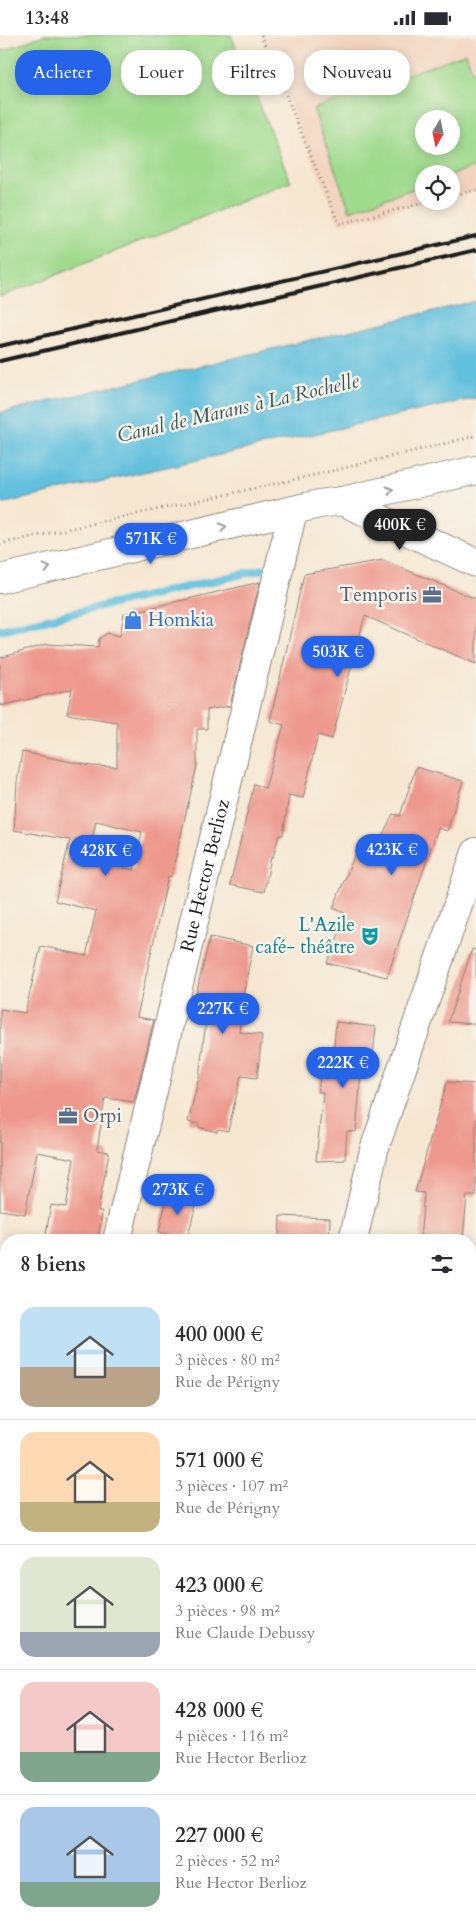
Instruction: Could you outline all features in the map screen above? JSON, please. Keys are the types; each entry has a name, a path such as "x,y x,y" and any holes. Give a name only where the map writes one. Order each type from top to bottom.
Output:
{"street":[{"path":"0,579 476,470"},
{"path":"342,501 476,563"},
{"name":"Rue Hector Berlioz","path":"118,1234 293,511"},
{"path":"353,1234 374,1150 476,852"}],"path":[{"path":"261,35 339,224 415,205"},
{"path":"460,194 476,190"},
{"path":"0,544 315,475 476,437"}],"shaded area":[{"path":"261,35 476,35 476,190 460,194 460,165 415,165 415,205 339,224 286,95 294,95 294,50 267,50"}],"green space":[{"path":"43,35 231,35 237,50 212,50 212,95 255,95 291,182 0,297 0,52"},
{"path":"466,53 476,81 476,166 460,172 460,165 415,165 415,188 350,211 313,109 351,95 410,95 410,73"}],"water":[{"name":"Canal de Marans à La Rochelle","path":"476,301 476,398 0,504 0,413"}],"building":[{"path":"383,560 476,599 476,664 365,616 332,739 318,735 303,798 289,795 283,835 279,835 273,857 271,857 264,892 230,885 254,784 265,788 284,725 270,721 304,574"},
{"path":"260,582 230,706 207,710 207,729 197,729 197,766 171,877 168,876 137,1017 154,1020 134,1102 105,1098 97,1150 109,1152 98,1211 102,1211 99,1234 46,1234 51,1205 66,1207 74,1159 37,1152 25,1214 0,1210 0,1009 25,1013 41,946 86,956 96,911 55,901 70,840 14,830 17,782 22,752 92,766 117,767 117,722 67,714 72,689 0,706 0,658 47,644 98,647 99,639 107,633 120,636 124,614","holes":["96,821 142,832 134,870 88,859"]},
{"path":"416,767 463,781 447,831 438,828 387,977 327,963 347,914 333,908 356,852 372,856 393,814 400,816"},
{"path":"210,937 253,946 243,996 239,1032 262,1035 257,1078 241,1076 228,1131 218,1129 217,1132 198,1127 199,1124 188,1122 199,1077 208,1004 194,1002"},
{"path":"472,949 476,950 476,1024 448,1022"},
{"path":"336,1022 376,1027 372,1063 364,1062 363,1074 361,1074 356,1132 347,1131 345,1160 316,1161 323,1092 318,1092 321,1067 332,1068"},
{"path":"447,1082 476,1084 476,1196 467,1196 464,1234 421,1234 424,1193 415,1192"},
{"path":"168,1193 197,1201 188,1234 159,1232"},
{"path":"280,1216 330,1218 329,1234 279,1234"}],"waterway":[{"path":"0,630 264,569"}],"railway":[{"path":"0,346 476,236"},
{"path":"0,361 476,250"}],"place":[{"name":"Temporis","path":"432,595"},
{"name":"Homkia","path":"133,620"},
{"name":"L'Azile café- théâtre","path":"370,936"},
{"name":"Orpi","path":"68,1116"}]}
